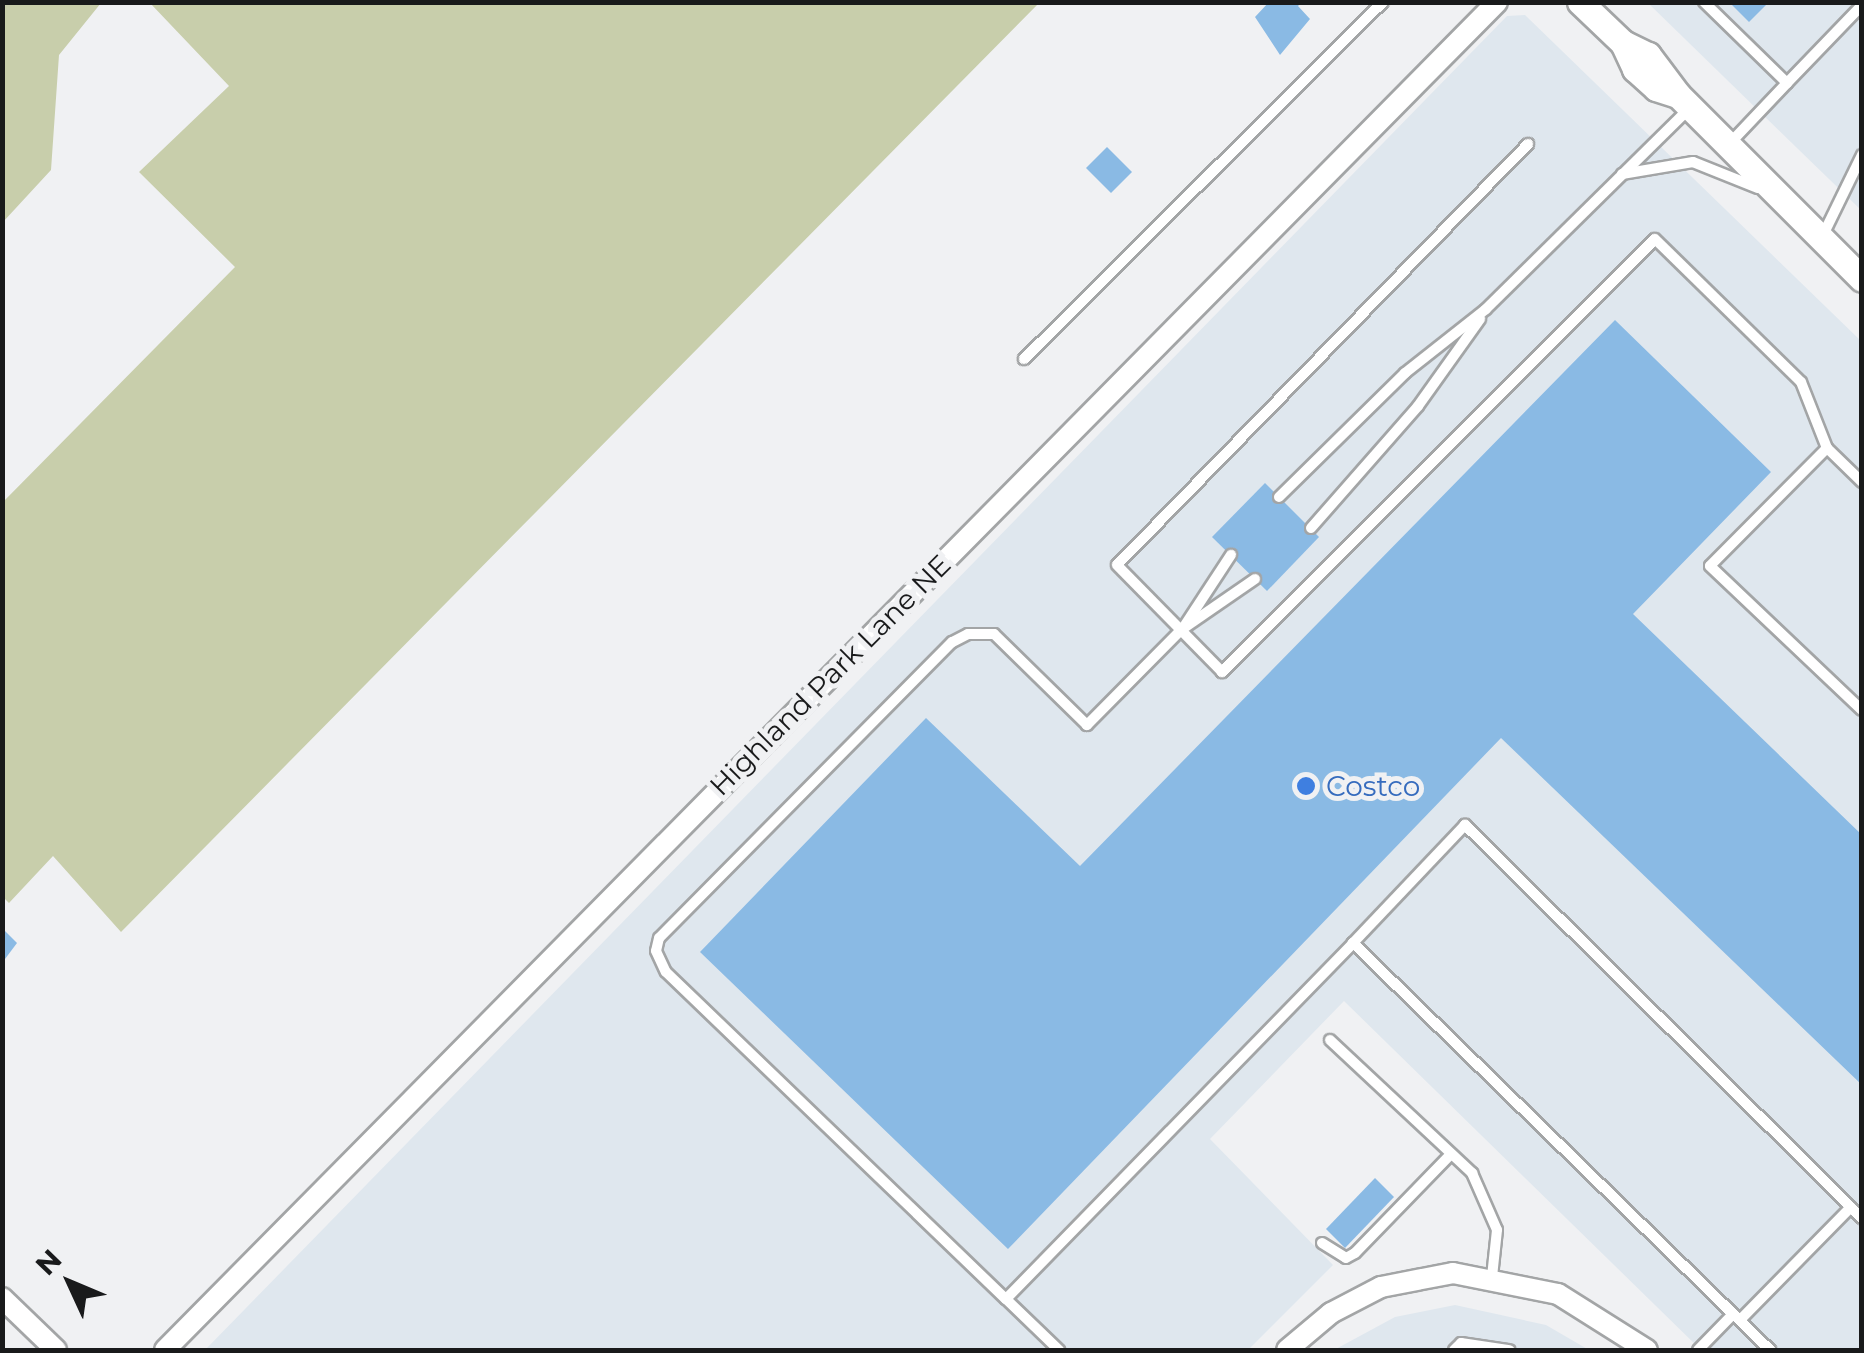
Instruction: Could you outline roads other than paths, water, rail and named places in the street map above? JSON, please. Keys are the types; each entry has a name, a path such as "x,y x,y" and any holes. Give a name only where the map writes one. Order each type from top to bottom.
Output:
{"street":[{"name":"Highland Park Lane NE","path":"165,1350 1497,2"},
{"path":"1580,2 1623,44 1646,78 1684,101 1862,278"},
{"path":"1287,1350 1331,1313 1381,1287 1453,1272 1492,1277 1558,1294 1647,1350"},
{"path":"2,1298 56,1350"}],"lane":[{"path":"1024,360 1383,2"},
{"path":"1704,2 1787,83"},
{"path":"1729,144 1862,5"},
{"path":"1279,497 1405,373 1486,310 1621,175 1684,101"},
{"path":"1528,144 1118,565 1222,672 1655,239 1801,382 1826,448 1862,482"},
{"path":"1821,240 1861,156"},
{"path":"1621,175 1693,162 1781,201"},
{"path":"1311,528 1418,406 1486,310"},
{"path":"1826,448 1710,566 1862,710"},
{"path":"1181,630 1231,556"},
{"path":"1058,1350 666,972 656,950 659,938 952,642 968,634 994,634 1086,724 1181,630 1255,579"},
{"path":"1006,1299 1465,825 1862,1218"},
{"path":"1353,943 1770,1350"},
{"path":"1330,1040 1451,1154 1488,1198 1497,1230 1492,1277"},
{"path":"1322,1243 1346,1258 1354,1253 1451,1154"},
{"path":"1698,1350 1850,1207"},
{"path":"1461,1348 1508,1350"}],"place":[{"name":"Costco","path":"1306,786"}]}
